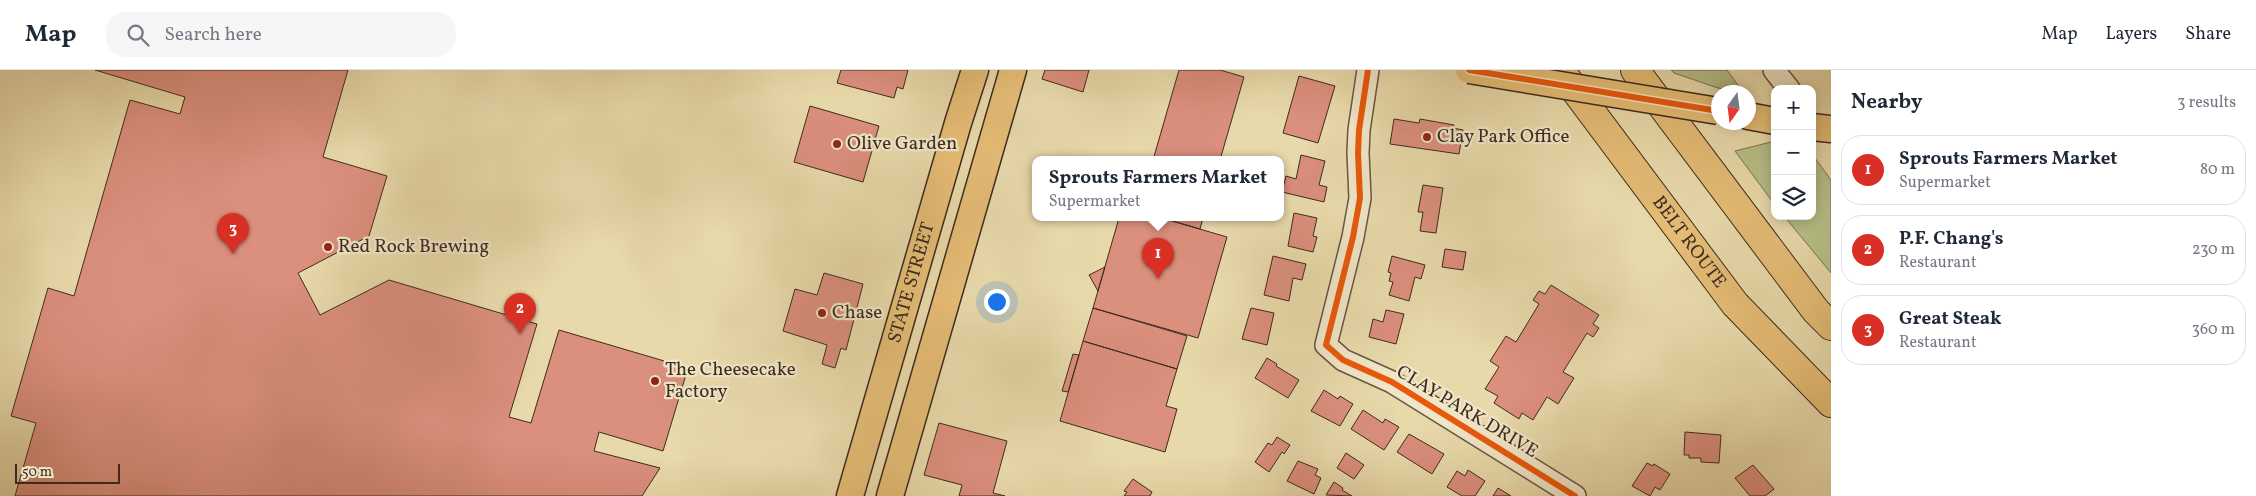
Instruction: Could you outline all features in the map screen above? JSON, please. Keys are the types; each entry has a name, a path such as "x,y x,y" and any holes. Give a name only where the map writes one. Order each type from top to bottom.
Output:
{"highway":[{"name":"BELT ROUTE","path":"1560,70 1735,304 1831,403"},
{"path":"1635,70 1816,311 1831,326"}],"main road":[{"name":"STATE STREET","path":"850,496 975,70"},
{"name":"STATE STREET","path":"890,496 1013,70"},
{"path":"1469,70 1711,110"},
{"path":"1816,127 1831,130"}],"street":[{"name":"CLAY PARK DRIVE","path":"1368,70 1358,153 1360,198 1353,237 1326,345 1342,360 1392,382 1575,496"},
{"path":"1774,70 1786,85"}],"green space":[{"path":"1671,70 1727,70 1738,85 1711,86 1674,73"},
{"path":"1771,142 1771,200 1735,151"},
{"path":"1816,159 1831,180 1831,273 1787,220 1816,220"}],"building":[{"path":"95,70 348,70 323,157 387,176 369,236 298,273 320,315 389,280 537,324 509,417 531,423 559,330 688,368 663,451 599,432 594,451 660,468 642,496 15,496 36,423 11,416 48,288 74,296 130,100 180,114 185,97"},
{"path":"841,70 908,70 903,89 897,87 894,98 837,83"},
{"path":"1045,70 1089,70 1083,92 1042,79"},
{"path":"1179,70 1220,70 1244,77 1221,156 1154,156"},
{"path":"1299,76 1335,86 1318,143 1283,133"},
{"name":"Olive Garden","path":"810,106 879,126 863,182 794,162"},
{"name":"Clay Park Office","path":"1394,119 1419,123 1420,119 1454,125 1453,128 1463,130 1459,154 1390,144"},
{"path":"1301,155 1325,161 1319,185 1327,187 1324,202 1284,192 1286,176 1296,179"},
{"path":"1423,185 1443,188 1436,233 1420,231 1423,212 1418,212"},
{"path":"1294,213 1317,218 1313,236 1317,237 1313,252 1288,246"},
{"path":"1118,221 1172,221 1227,237 1198,338 1093,308"},
{"path":"1172,221 1202,221 1200,229"},
{"path":"1445,249 1466,252 1463,270 1442,267"},
{"path":"1273,256 1306,264 1302,280 1293,278 1289,301 1264,295"},
{"path":"1392,256 1425,265 1421,279 1415,277 1409,301 1389,295 1393,282 1389,281 1391,273 1388,272"},
{"path":"1105,267 1098,291 1089,275"},
{"name":"Chase","path":"824,273 863,284 846,350 841,348 835,368 822,364 827,345 783,331 795,289 817,295"},
{"path":"1551,285 1599,315 1593,324 1599,328 1593,337 1587,333 1563,372 1574,378 1558,404 1547,397 1533,420 1522,413 1519,419 1494,403 1498,396 1485,389 1499,367 1490,361 1506,336 1516,342 1539,304 1533,300 1539,291 1545,294"},
{"path":"1093,308 1187,336 1177,369 1083,341"},
{"path":"1251,308 1274,313 1267,345 1242,339"},
{"path":"1386,310 1404,314 1396,344 1369,337 1373,319 1383,322"},
{"path":"1083,341 1177,369 1166,406 1177,409 1165,452 1060,421"},
{"path":"1073,354 1079,355 1068,392 1062,391"},
{"path":"1267,358 1299,380 1288,398 1255,378"},
{"path":"1324,390 1338,399 1340,396 1353,404 1340,426 1311,411"},
{"path":"1363,410 1383,423 1385,419 1399,427 1384,450 1351,429"},
{"path":"939,423 1007,441 993,493 1005,496 959,496 962,485 924,475"},
{"path":"1685,432 1721,435 1719,463 1701,462 1701,458 1689,458 1689,455 1684,455"},
{"path":"1409,434 1444,454 1432,474 1397,452"},
{"path":"1277,437 1290,445 1284,454 1282,452 1269,472 1255,462 1268,443 1272,445"},
{"path":"1346,453 1364,465 1354,479 1337,468"},
{"path":"1298,461 1318,469 1315,475 1321,478 1314,494 1287,481"},
{"path":"1647,463 1653,466 1654,464 1670,474 1660,490 1655,487 1650,496 1632,486"},
{"path":"1753,465 1774,489 1765,496 1750,496 1735,478"},
{"path":"1468,470 1485,481 1475,496 1462,496 1447,487 1457,471 1465,476"},
{"path":"1133,479 1152,492 1150,496 1124,496 1127,492 1124,491"},
{"path":"1334,482 1343,488 1342,490 1352,496 1326,495"},
{"path":"1498,488 1511,496 1493,496"}],"cycle path":[{"path":"1368,70 1359,130 1360,198 1353,237 1326,345 1343,360 1392,382 1575,496"},
{"path":"1469,70 1711,110"}],"place":[{"name":"Clay Park Office","path":"1427,137"},
{"name":"Olive Garden","path":"837,144"},
{"name":"Red Rock Brewing","path":"328,247"},
{"name":"Great Steak","path":"233,254"},
{"name":"Sprouts Farmers Market","path":"1158,279"},
{"name":"Chase","path":"822,313"},
{"name":"P.F. Chang's","path":"520,334"},
{"name":"The Cheesecake Factory","path":"655,381"}]}
